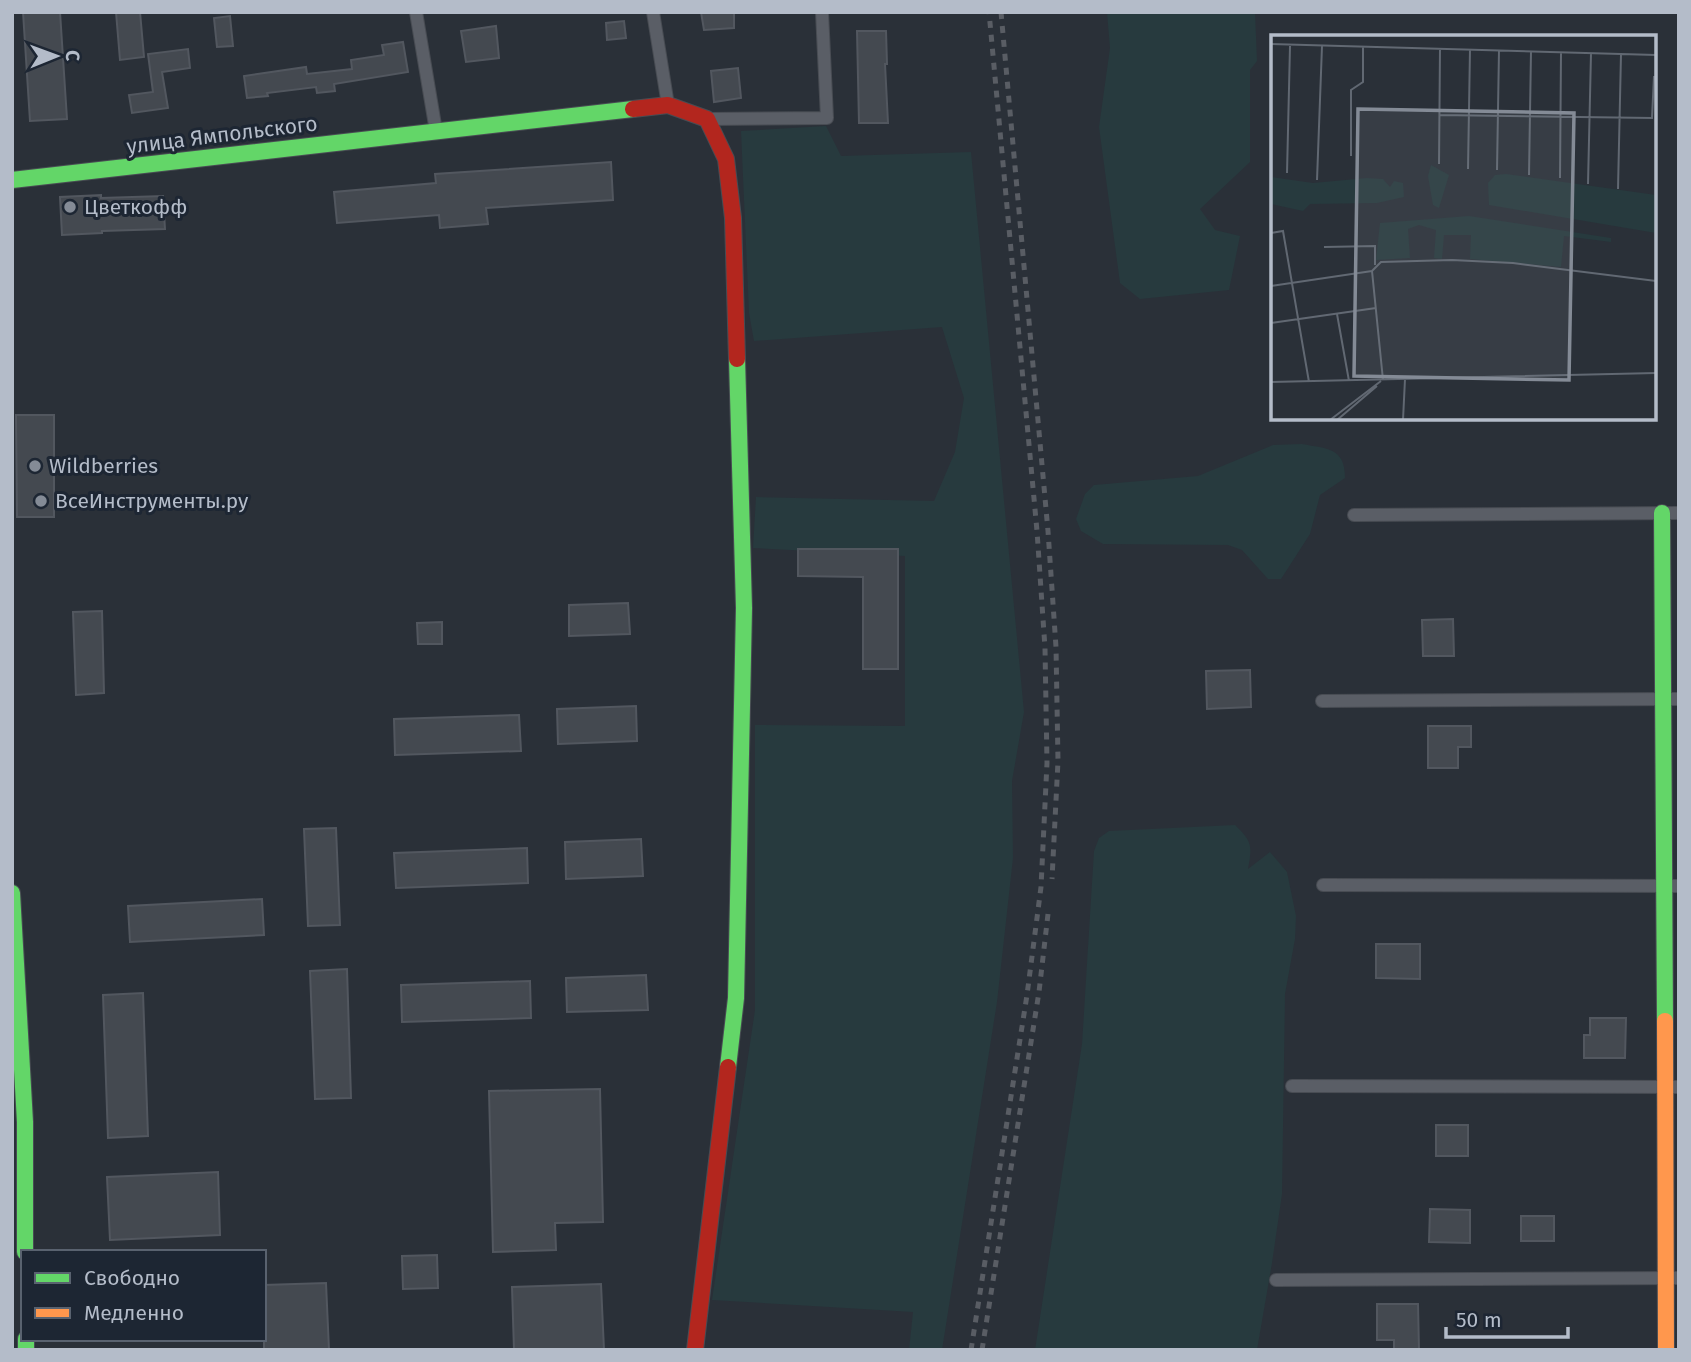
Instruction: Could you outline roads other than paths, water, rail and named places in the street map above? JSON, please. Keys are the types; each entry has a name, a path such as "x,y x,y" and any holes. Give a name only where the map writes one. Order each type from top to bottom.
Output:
{"street":[{"path":"416,12 436,131"},
{"path":"653,12 668,105 707,119 827,118 822,12"},
{"name":"улица Ямпольского","path":"12,180 668,105"},
{"path":"695,1350 736,998 744,608 733,218 726,159 707,119"},
{"path":"1662,513 1662,699 1671,886 1672,1278 1667,1350"},
{"path":"1354,515 1679,513"},
{"path":"1322,701 1679,699"},
{"path":"1323,885 1671,886"},
{"path":"12,892 25,1122 25,1250"},
{"path":"1292,1086 1672,1087"},
{"path":"1276,1280 1672,1278"}],"railway":[{"path":"971,1350 1027,995 1041,887 1047,763 1045,648 1037,531 989,12"},
{"path":"1001,12 1056,647 1058,761 1052,879"},
{"path":"982,1350 1039,992 1048,914"}],"place":[{"name":"Цветкофф","path":"70,207"},
{"name":"Wildberries","path":"35,466"},
{"name":"ВсеИнструменты.ру","path":"41,501"}]}
